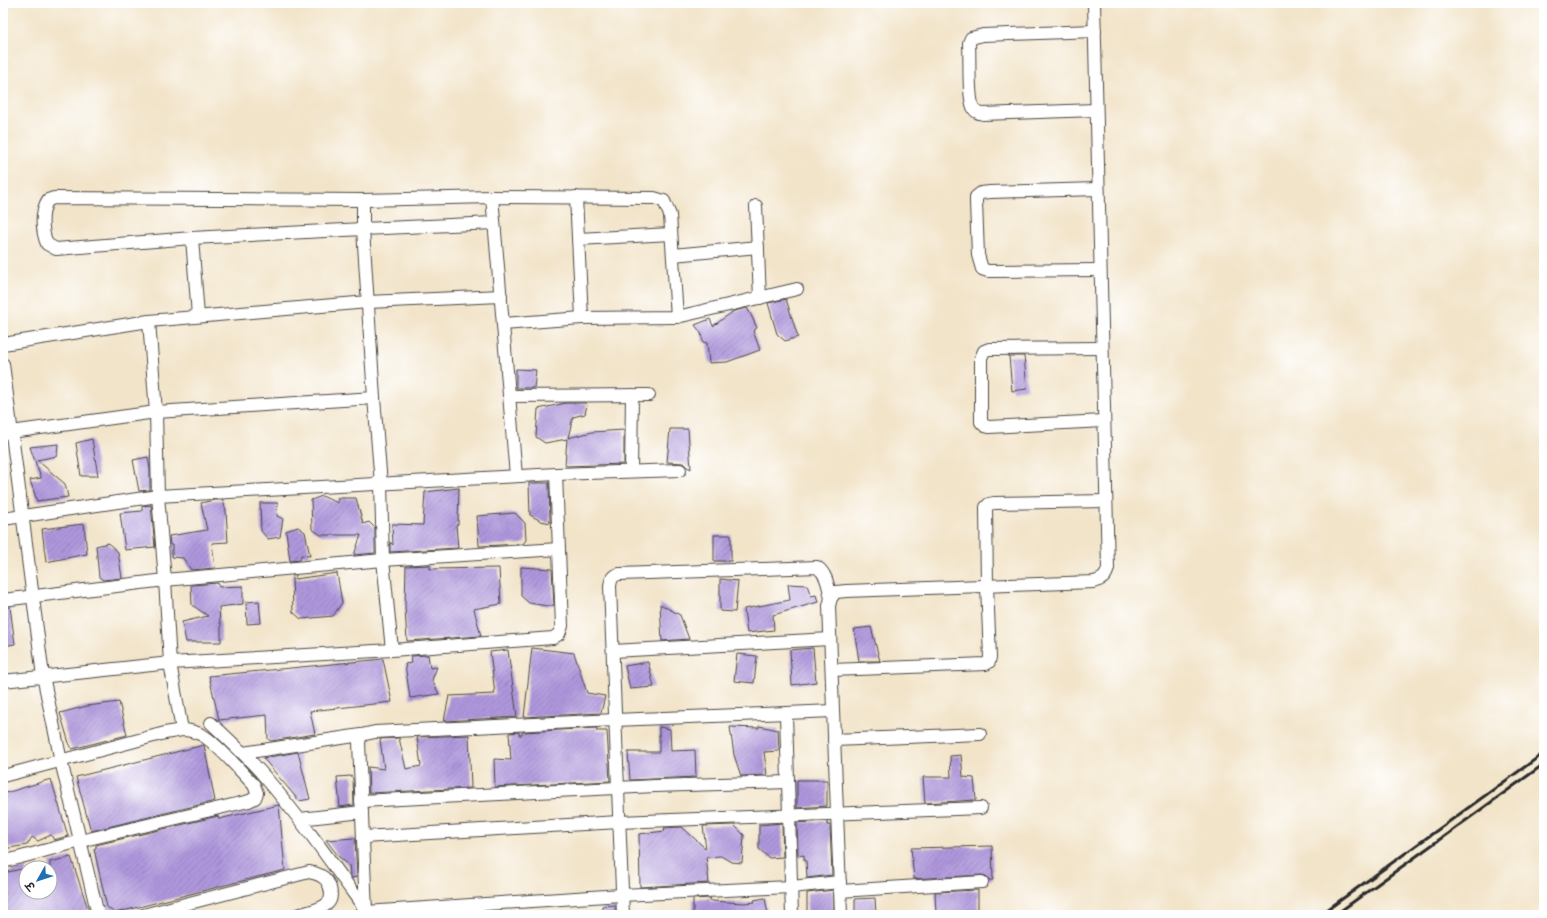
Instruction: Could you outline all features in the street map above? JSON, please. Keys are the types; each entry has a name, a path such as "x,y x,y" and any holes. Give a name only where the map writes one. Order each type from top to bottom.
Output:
{"street":[{"path":"842,915 830,639 829,606 831,598 836,592 846,591 1094,582 1102,580 1106,576 1108,568 1094,3"},
{"path":"1095,31 983,35 971,38 969,43 971,99 973,108 977,113 1096,110"},
{"path":"1098,189 990,192 981,193 976,197 976,202 978,255 982,269 988,271 1100,270"},
{"path":"492,197 516,476"},
{"path":"494,223 192,238 56,249 47,244 44,238 43,211 48,200 54,198 363,200 492,197 654,198 664,201 670,215 677,317"},
{"path":"576,197 582,318"},
{"path":"363,200 363,229 381,484 383,560 392,650"},
{"path":"756,206 760,298"},
{"path":"578,239 671,234"},
{"path":"192,238 198,316"},
{"path":"673,255 758,247"},
{"path":"503,324 582,318 677,317 797,289"},
{"path":"3,344 149,321 198,316 368,302 501,296"},
{"path":"149,321 156,412 158,496 170,663 182,730"},
{"path":"1102,348 989,349 984,351 981,358 981,422 985,426 989,427 1104,421"},
{"path":"3,364 7,432 23,516 43,676 61,761 98,915"},
{"path":"631,471 632,395"},
{"path":"509,396 649,395"},
{"path":"7,432 156,412 374,398"},
{"path":"3,519 158,496 556,474 680,470"},
{"path":"3,681 170,663 392,650 553,638 559,634 562,626 556,474"},
{"path":"832,670 986,664 989,662 990,657 986,507 989,504 1106,501"},
{"path":"3,600 33,595 165,580 383,560 559,549"},
{"path":"623,915 621,895 610,586 611,579 615,575 817,567 823,571 831,598"},
{"path":"613,650 830,639"},
{"path":"243,753 375,732 833,711"},
{"path":"786,714 792,915"},
{"path":"211,723 243,753 300,819 319,843 368,913"},
{"path":"3,776 165,732 182,730 191,731 203,736 213,744 254,785 257,793 255,798 80,841 3,862"},
{"path":"834,740 980,734"},
{"path":"360,735 359,742 363,838 368,913"},
{"path":"300,819 362,807 618,788 737,782 788,782"},
{"path":"363,838 619,822 981,808"},
{"path":"143,915 309,872 317,873 326,880 330,887 330,902 324,907 298,915"},
{"path":"368,913 621,895 791,887 982,882"}],"building":[{"path":"786,299 798,337 785,341 777,334 768,303"},
{"path":"747,308 757,328 753,331 760,350 727,362 709,363 707,343 703,342 701,333 695,325 710,319 713,326 734,311"},
{"path":"1009,356 1024,356 1027,389 1012,391"},
{"path":"516,369 536,370 534,388 516,388"},
{"path":"566,403 585,403 587,405 585,414 573,417 568,438 592,432 624,430 624,464 566,466 567,439 545,443 536,437 538,409"},
{"path":"670,429 688,429 691,469 683,463 667,462"},
{"path":"92,439 98,476 81,476 76,443"},
{"path":"58,444 57,456 37,460 65,484 68,497 37,501 30,480 41,478 30,447"},
{"path":"148,457 150,470 150,490 139,491 133,460"},
{"path":"529,483 549,483 550,523 541,521 530,515"},
{"path":"459,488 458,524 456,525 458,548 390,552 390,542 393,545 392,524 423,525 425,492"},
{"path":"322,496 338,503 338,498 356,498 363,524 369,522 375,528 375,553 354,555 361,535 321,535 312,529 311,500"},
{"path":"214,500 223,500 226,511 228,542 212,543 215,568 191,570 183,558 172,557 172,545 170,545 169,536 207,530 201,503"},
{"path":"260,503 278,503 277,516 283,519 280,537 268,539 261,531"},
{"path":"151,505 155,547 125,550 120,513 142,511 142,506"},
{"path":"515,513 525,523 526,540 523,544 479,546 477,516"},
{"path":"84,524 87,554 46,562 42,529"},
{"path":"298,527 305,532 310,556 301,555 300,560 290,561 286,531"},
{"path":"714,535 731,535 731,561 714,561"},
{"path":"108,543 118,552 122,578 103,580 99,577 96,546"},
{"path":"430,565 430,569 499,568 501,604 474,609 481,636 407,641 405,608 406,566"},
{"path":"521,567 552,569 554,605 547,606 529,603 521,596"},
{"path":"337,573 342,603 333,616 301,619 293,612 292,576 296,575 295,579"},
{"path":"720,579 738,581 735,612 720,611"},
{"path":"218,583 219,587 243,586 243,604 219,607 221,642 186,642 182,622 208,616 192,605 191,585"},
{"path":"788,584 807,585 811,596 816,595 818,602 773,615 774,630 747,633 744,609 790,600"},
{"path":"259,601 261,623 247,624 246,602"},
{"path":"660,604 680,615 689,639 662,641"},
{"path":"3,607 10,607 15,644 3,646"},
{"path":"871,627 880,661 859,661 854,629"},
{"path":"532,648 574,653 587,693 605,696 601,713 524,717"},
{"path":"813,648 816,682 792,685 790,650"},
{"path":"508,650 517,717 444,721 449,696 495,694 490,652"},
{"path":"737,654 757,656 754,683 734,681"},
{"path":"428,655 430,668 437,667 432,680 439,694 410,698 405,664 412,663 411,656"},
{"path":"383,659 392,702 310,711 315,734 271,741 268,739 267,715 219,720 209,676"},
{"path":"648,662 654,687 630,689 625,666"},
{"path":"119,702 127,735 72,749 60,713 87,706"},
{"path":"759,726 778,730 779,751 764,752 767,775 741,776 734,755 730,727 759,728"},
{"path":"659,727 670,729 671,751 695,750 696,777 630,780 628,752 659,752"},
{"path":"597,728 596,731 607,731 610,781 495,787 494,759 511,760 509,733 519,732 519,735 522,735 522,732"},
{"path":"469,735 471,788 369,793 368,767 384,769 380,739 399,738 406,769 421,766 417,737"},
{"path":"204,745 215,801 91,831 76,777"},
{"path":"298,752 310,799 299,801 263,758"},
{"path":"961,755 963,777 974,778 976,800 925,803 923,777 951,777 950,756"},
{"path":"351,776 353,779 354,805 340,807 337,777"},
{"path":"51,779 68,836 54,840 51,835 38,841 32,837 27,845 3,849 3,794"},
{"path":"797,780 827,780 827,806 797,808"},
{"path":"279,805 285,870 115,913 107,907 94,849 96,848 96,845 218,816 219,819"},
{"path":"827,821 827,825 830,825 832,875 807,878 806,860 804,860 804,855 798,856 797,823"},
{"path":"782,823 783,857 769,858 759,849 759,825"},
{"path":"734,825 744,835 742,863 731,862 721,856 706,857 709,883 640,887 639,834 665,831 664,828 682,827 706,849 703,826"},
{"path":"355,838 357,877 352,878 350,875 349,865 339,857 326,840"},
{"path":"992,846 993,880 989,880 986,876 982,875 914,879 911,848"},
{"path":"71,857 90,915 3,915 3,873 18,870 18,900 58,900 58,860"},
{"path":"833,890 833,915 807,915 807,893"},
{"path":"978,890 978,915 936,915 935,892"},
{"path":"710,898 711,901 744,903 755,902 754,900 765,898 768,915 693,915 693,899"},
{"path":"875,898 876,915 855,915 855,899"},
{"path":"615,905 615,915 602,915 602,906"}],"railway":[{"path":"1320,915 1544,753"},
{"path":"1335,915 1544,764"}]}
